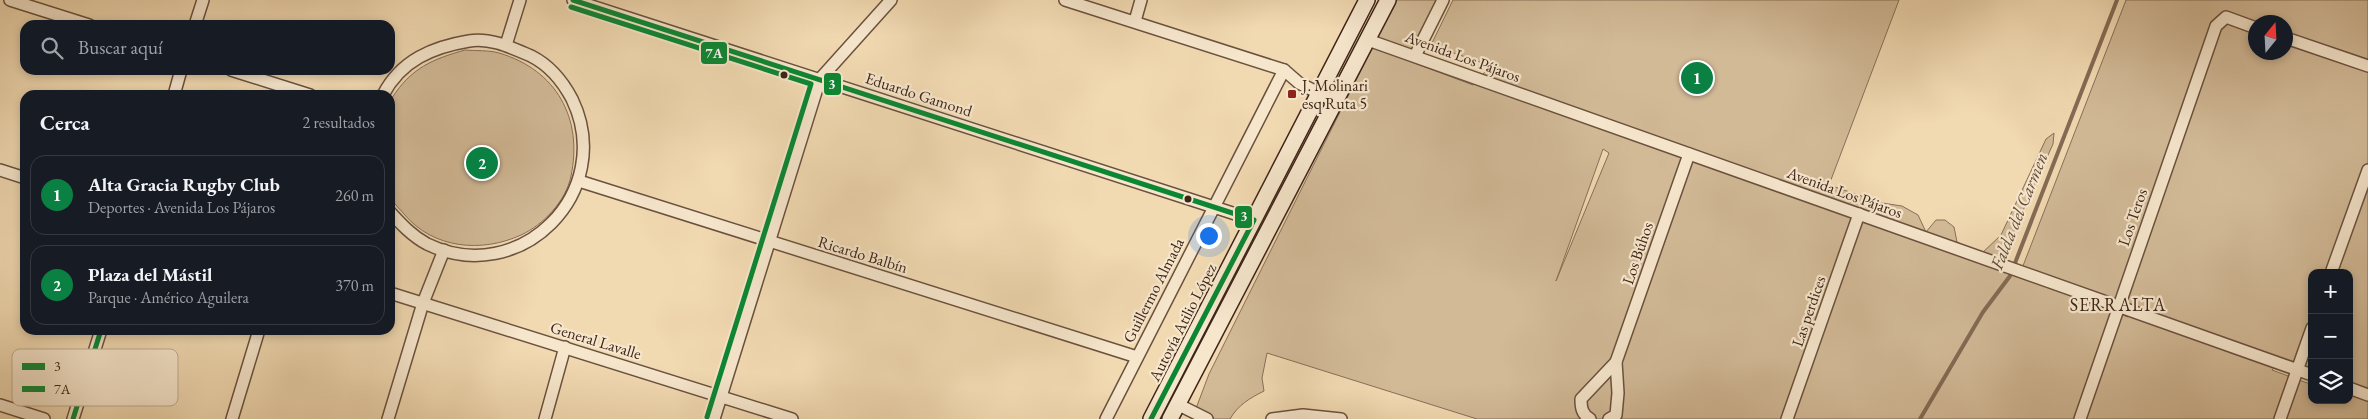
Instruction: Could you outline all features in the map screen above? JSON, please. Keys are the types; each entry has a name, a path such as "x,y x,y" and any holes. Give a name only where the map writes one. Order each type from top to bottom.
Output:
{"main road":[{"name":"Autovía Atilio López","path":"1152,419 1367,0"},
{"name":"Autovía Atilio López","path":"1170,419 1388,0"}],"street":[{"path":"10,0 73,20"},
{"path":"197,20 203,0"},
{"path":"506,45 520,0"},
{"name":"Eduardo Gamond","path":"572,0 1254,220"},
{"path":"714,419 820,79 891,0"},
{"path":"1065,0 1284,70 1299,82 1336,102"},
{"path":"1135,21 1141,0"},
{"path":"1415,56 1443,0"},
{"name":"Los Teros","path":"2080,419 2216,26 2226,18 2248,25"},
{"path":"386,90 388,85 411,62 440,46 473,40 506,45 539,61 553,73 568,91 577,111 584,149 579,181 564,211 540,234 511,250 480,255 444,250 426,243 410,232 395,217"},
{"name":"Avenida Los Pájaros","path":"1368,40 2308,373"},
{"path":"2293,40 2368,66"},
{"name":"Guillermo Almada","path":"1106,419 1284,70"},
{"path":"175,90 180,75"},
{"path":"247,75 294,90"},
{"name":"Los Búhos","path":"1609,419 1616,415 1618,403 1616,362 1689,154"},
{"path":"0,170 20,176"},
{"path":"2332,269 2368,170"},
{"name":"Ricardo Balbín","path":"579,181 1137,357"},
{"name":"Las perdices","path":"1787,419 1859,214"},
{"path":"388,419 423,303 444,250"},
{"name":"General Lavalle","path":"395,295 792,419"},
{"path":"95,349 99,335"},
{"path":"232,419 257,335"},
{"path":"2280,419 2308,339"},
{"path":"545,419 564,347"},
{"name":"Los Búhos","path":"1590,419 1585,416 1581,408 1581,399 1616,362"},
{"path":"2353,389 2368,394"},
{"path":"1177,404 1208,419"},
{"path":"0,405 44,419"},
{"path":"73,419 77,406"},
{"path":"1272,419 1302,415 1341,419"}],"shaded area":[{"path":"1396,0 1437,0 1409,61 1473,85 1485,72 1494,67 1431,45 1453,0 1899,0 1829,185 1882,203 1902,206 1918,215 1926,232 1936,220 1945,220 1954,227 1957,242 1981,254 2001,235 2046,139 2054,133 2053,144 2016,226 2004,258 2007,272 2060,292 2072,292 2083,300 2128,317 2131,314 2021,271 2126,0 2368,0 2368,419 1477,419 1267,353 1262,378 1264,391 1245,402 1230,419 1192,419 1209,374","holes":["1603,149 1609,153 1556,281"]},
{"path":"465,50 487,51 499,53 519,61 536,71 550,84 561,100 569,117 573,135 574,155 571,176 564,194 545,219 529,231 506,241 474,245 443,241 429,235 416,226 395,204 395,94 415,72 443,57"}],"waterway":[{"name":"Falda del Carmen","path":"1920,419 1983,312 2010,276 2117,0"}],"transit line":[{"name":"3","path":"573,0 1254,220 1151,419"},
{"name":"7A","path":"571,7 811,84 707,417"},
{"name":"3","path":"95,349 99,335"},
{"name":"3","path":"73,419 77,406"}],"place":[{"name":"Alta Gracia Rugby Club","path":"1697,78"},
{"name":"J. Molinari esq Ruta 5","path":"1292,94"},
{"name":"Plaza del Mástil","path":"482,163"}],"district":[{"name":"SERRALTA","path":"2118,305"}]}
